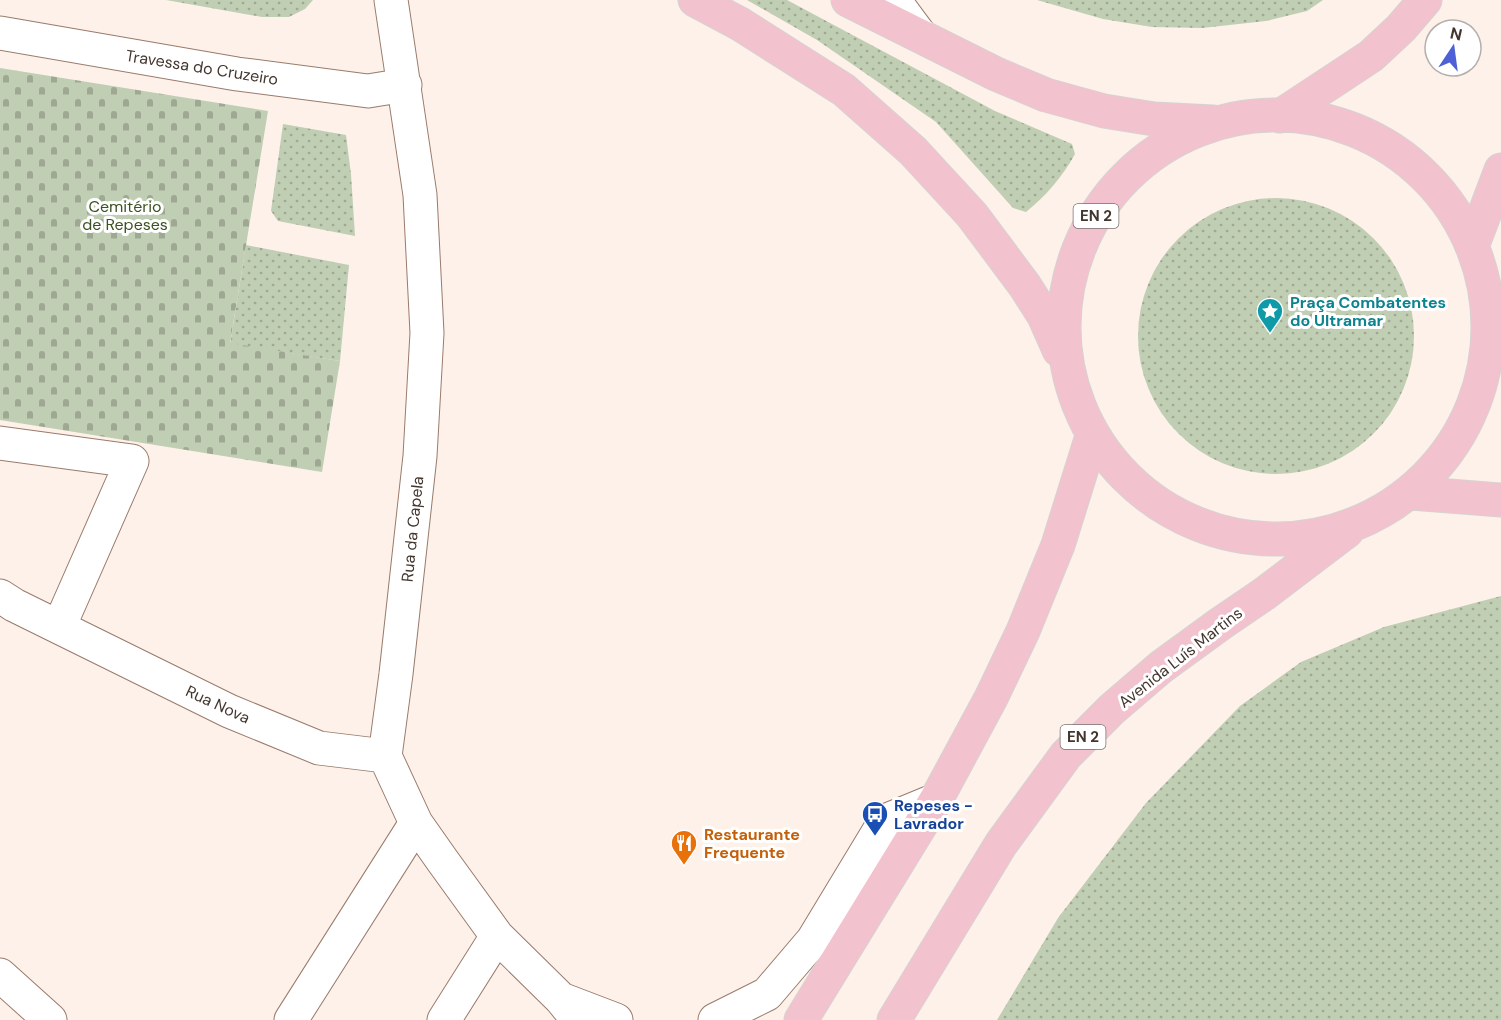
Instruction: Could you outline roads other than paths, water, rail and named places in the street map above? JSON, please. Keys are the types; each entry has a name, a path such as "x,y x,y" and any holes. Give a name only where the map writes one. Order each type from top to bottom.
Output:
{"main road":[{"path":"695,0 740,24 844,90 913,151 972,215 1025,286 1044,316 1066,367"},
{"path":"848,0 996,74 1058,98 1104,111 1154,119 1218,123"},
{"name":"EN 2","path":"1280,116 1371,56 1401,28 1425,0"},
{"name":"EN 2","path":"1280,116 1340,124 1395,151 1441,192 1484,264 1489,311 1484,379 1456,442 1411,493 1351,528 1278,541 1205,529 1140,492 1092,436 1066,367 1063,304 1080,243 1113,189 1160,148 1218,123 1280,116"},
{"path":"1484,264 1501,170"},
{"path":"801,1020 936,800 992,698 1059,545 1092,436"},
{"path":"1411,493 1501,500"},
{"name":"Avenida Luís Martins","path":"894,1020 1001,844 1066,755 1113,708 1161,667 1264,594 1351,528"}],"street":[{"name":"Rua da Capela","path":"385,756 420,456 427,333 420,195 391,0"},
{"path":"894,0 920,36"},
{"name":"Travessa do Cruzeiro","path":"0,33 237,74 368,91 405,85"},
{"path":"0,442 132,461 59,627"},
{"name":"Rua Nova","path":"0,596 229,711 319,748 385,756"},
{"path":"385,756 416,823 497,936 570,1009 616,1020"},
{"path":"715,1020 767,994 813,940 885,821 936,800"},
{"path":"291,1020 416,823"},
{"path":"444,1020 497,936"},
{"path":"0,975 50,1020"}],"place":[{"name":"Praça Combatentes do Ultramar","path":"1270,334"},
{"name":"Repeses - Lavrador","path":"875,837"},
{"name":"Restaurante Frequente","path":"684,866"}],"park label":[{"name":"Cemitério de Repeses","path":"125,215"}]}
